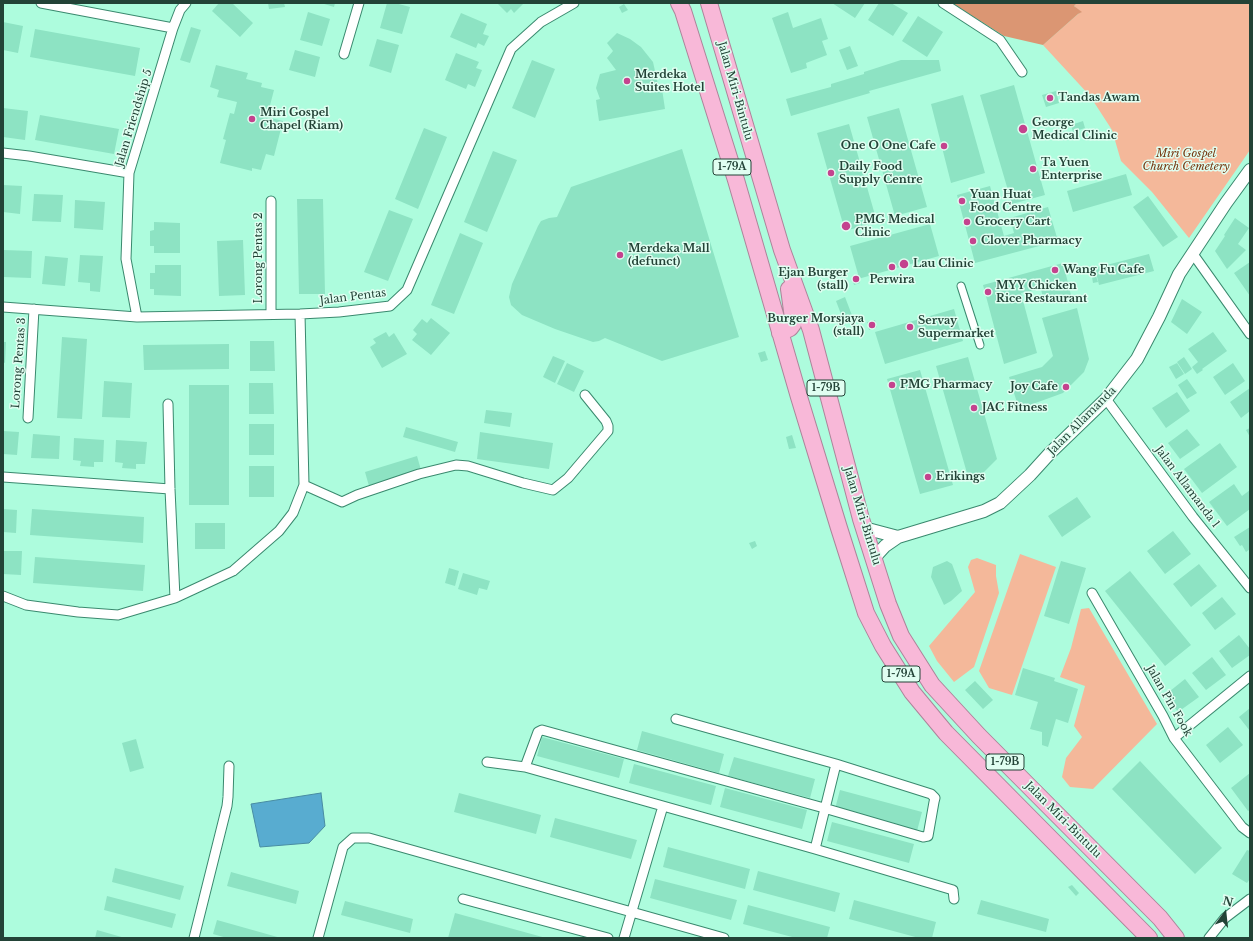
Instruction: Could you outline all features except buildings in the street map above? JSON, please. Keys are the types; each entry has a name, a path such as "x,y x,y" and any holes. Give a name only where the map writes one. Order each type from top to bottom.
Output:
{"highway":[{"name":"Jalan Miri-Bintulu","path":"679,3 736,180 838,528 866,613 883,646 912,692 946,732 1149,938"},
{"name":"Jalan Miri-Bintulu","path":"709,3 782,250 811,330 864,528 888,604 901,636 932,685 979,736 1160,918 1176,938"},
{"path":"780,333 790,328 793,324 782,250"}],"street":[{"path":"41,3 173,28"},
{"name":"Jalan Friendship 5","path":"136,317 126,259 129,173 173,28 180,10 186,3"},
{"path":"344,54 359,3"},
{"path":"943,3 1000,40 1022,72"},
{"name":"Jalan Pentas","path":"3,306 136,317 300,314 339,312 390,306 407,290 511,49 541,22 571,4"},
{"path":"3,154 29,156 129,173"},
{"name":"Jalan Allamanda","path":"874,558 885,546 898,537 984,511 1000,503 1106,399 1137,359 1180,274 1226,203 1250,170"},
{"name":"Lorong Pentas 2","path":"271,201 271,314"},
{"path":"1193,254 1250,334"},
{"path":"961,286 980,345"},
{"name":"Lorong Pentas 3","path":"28,418 34,309"},
{"path":"3,596 26,605 78,612 118,615 175,598 233,571 279,531 293,513 304,485 300,314"},
{"path":"304,485 342,502 357,495 419,474 456,465 468,466 523,483 553,490 568,478 608,431 606,421 585,395"},
{"name":"Jalan Allamanda 1","path":"1106,399 1192,517 1250,588"},
{"path":"168,404 175,598"},
{"path":"3,477 170,489"},
{"path":"864,528 898,537"},
{"name":"Jalan Pin Fook","path":"1092,593 1163,716 1174,738 1242,827 1250,833"},
{"path":"1174,738 1250,676"},
{"path":"525,767 538,732 542,730 923,837 928,836 935,798 931,794 836,764 676,719"},
{"path":"487,762 525,767 815,849 953,890 954,899"},
{"path":"815,849 836,764"},
{"path":"194,938 227,806 229,766"},
{"path":"624,938 663,806"},
{"path":"318,938 343,847 353,838 369,838 724,938"},
{"path":"463,899 608,938"},
{"path":"1209,938 1225,918 1250,899"}],"green space":[{"name":"Miri Gospel Church Cemetery","path":"1077,3 1250,3 1250,150 1189,238 1152,192 1121,161 1112,130 1090,96 1043,45 1081,12 1074,6"},
{"path":"1020,554 1056,567 1012,695 989,688 979,671"},
{"path":"977,558 996,565 999,593 974,667 954,682 937,661 929,646 975,592 968,567 971,560"},
{"path":"1089,608 1157,724 1093,789 1070,787 1062,777 1066,758 1082,737 1074,726 1085,686 1060,677 1071,648 1081,609"}],"shaded area":[{"path":"952,3 1077,3 1074,6 1082,12 1043,45 1004,36"}],"water":[{"path":"321,793 325,826 309,843 260,847 251,804"}],"place":[{"name":"Merdeka Suites Hotel","path":"627,81"},
{"name":"Tandas Awam","path":"1050,98"},
{"name":"Miri Gospel Chapel (Riam)","path":"252,119"},
{"name":"George Medical Clinic","path":"1023,129"},
{"name":"One O One Cafe","path":"944,146"},
{"name":"Ta Yuen Enterprise","path":"1033,169"},
{"name":"Daily Food Supply Centre","path":"831,173"},
{"name":"Yuan Huat Food Centre","path":"962,201"},
{"name":"Grocery Cart","path":"967,222"},
{"name":"PMG Medical Clinic","path":"846,226"},
{"name":"Clover Pharmacy","path":"973,241"},
{"name":"Merdeka Mall (defunct)","path":"620,255"},
{"name":"Lau Clinic","path":"904,264"},
{"name":"Perwira","path":"892,267"},
{"name":"Wang Fu Cafe","path":"1055,270"},
{"name":"Ejan Burger (stall)","path":"856,279"},
{"name":"MYY Chicken Rice Restaurant","path":"988,292"},
{"name":"Burger Morsjaya (stall)","path":"872,325"},
{"name":"Servay Supermarket","path":"910,327"},
{"name":"PMG Pharmacy","path":"892,385"},
{"name":"Joy Cafe","path":"1066,387"},
{"name":"JAC Fitness","path":"974,408"},
{"name":"Erikings","path":"928,477"}]}
